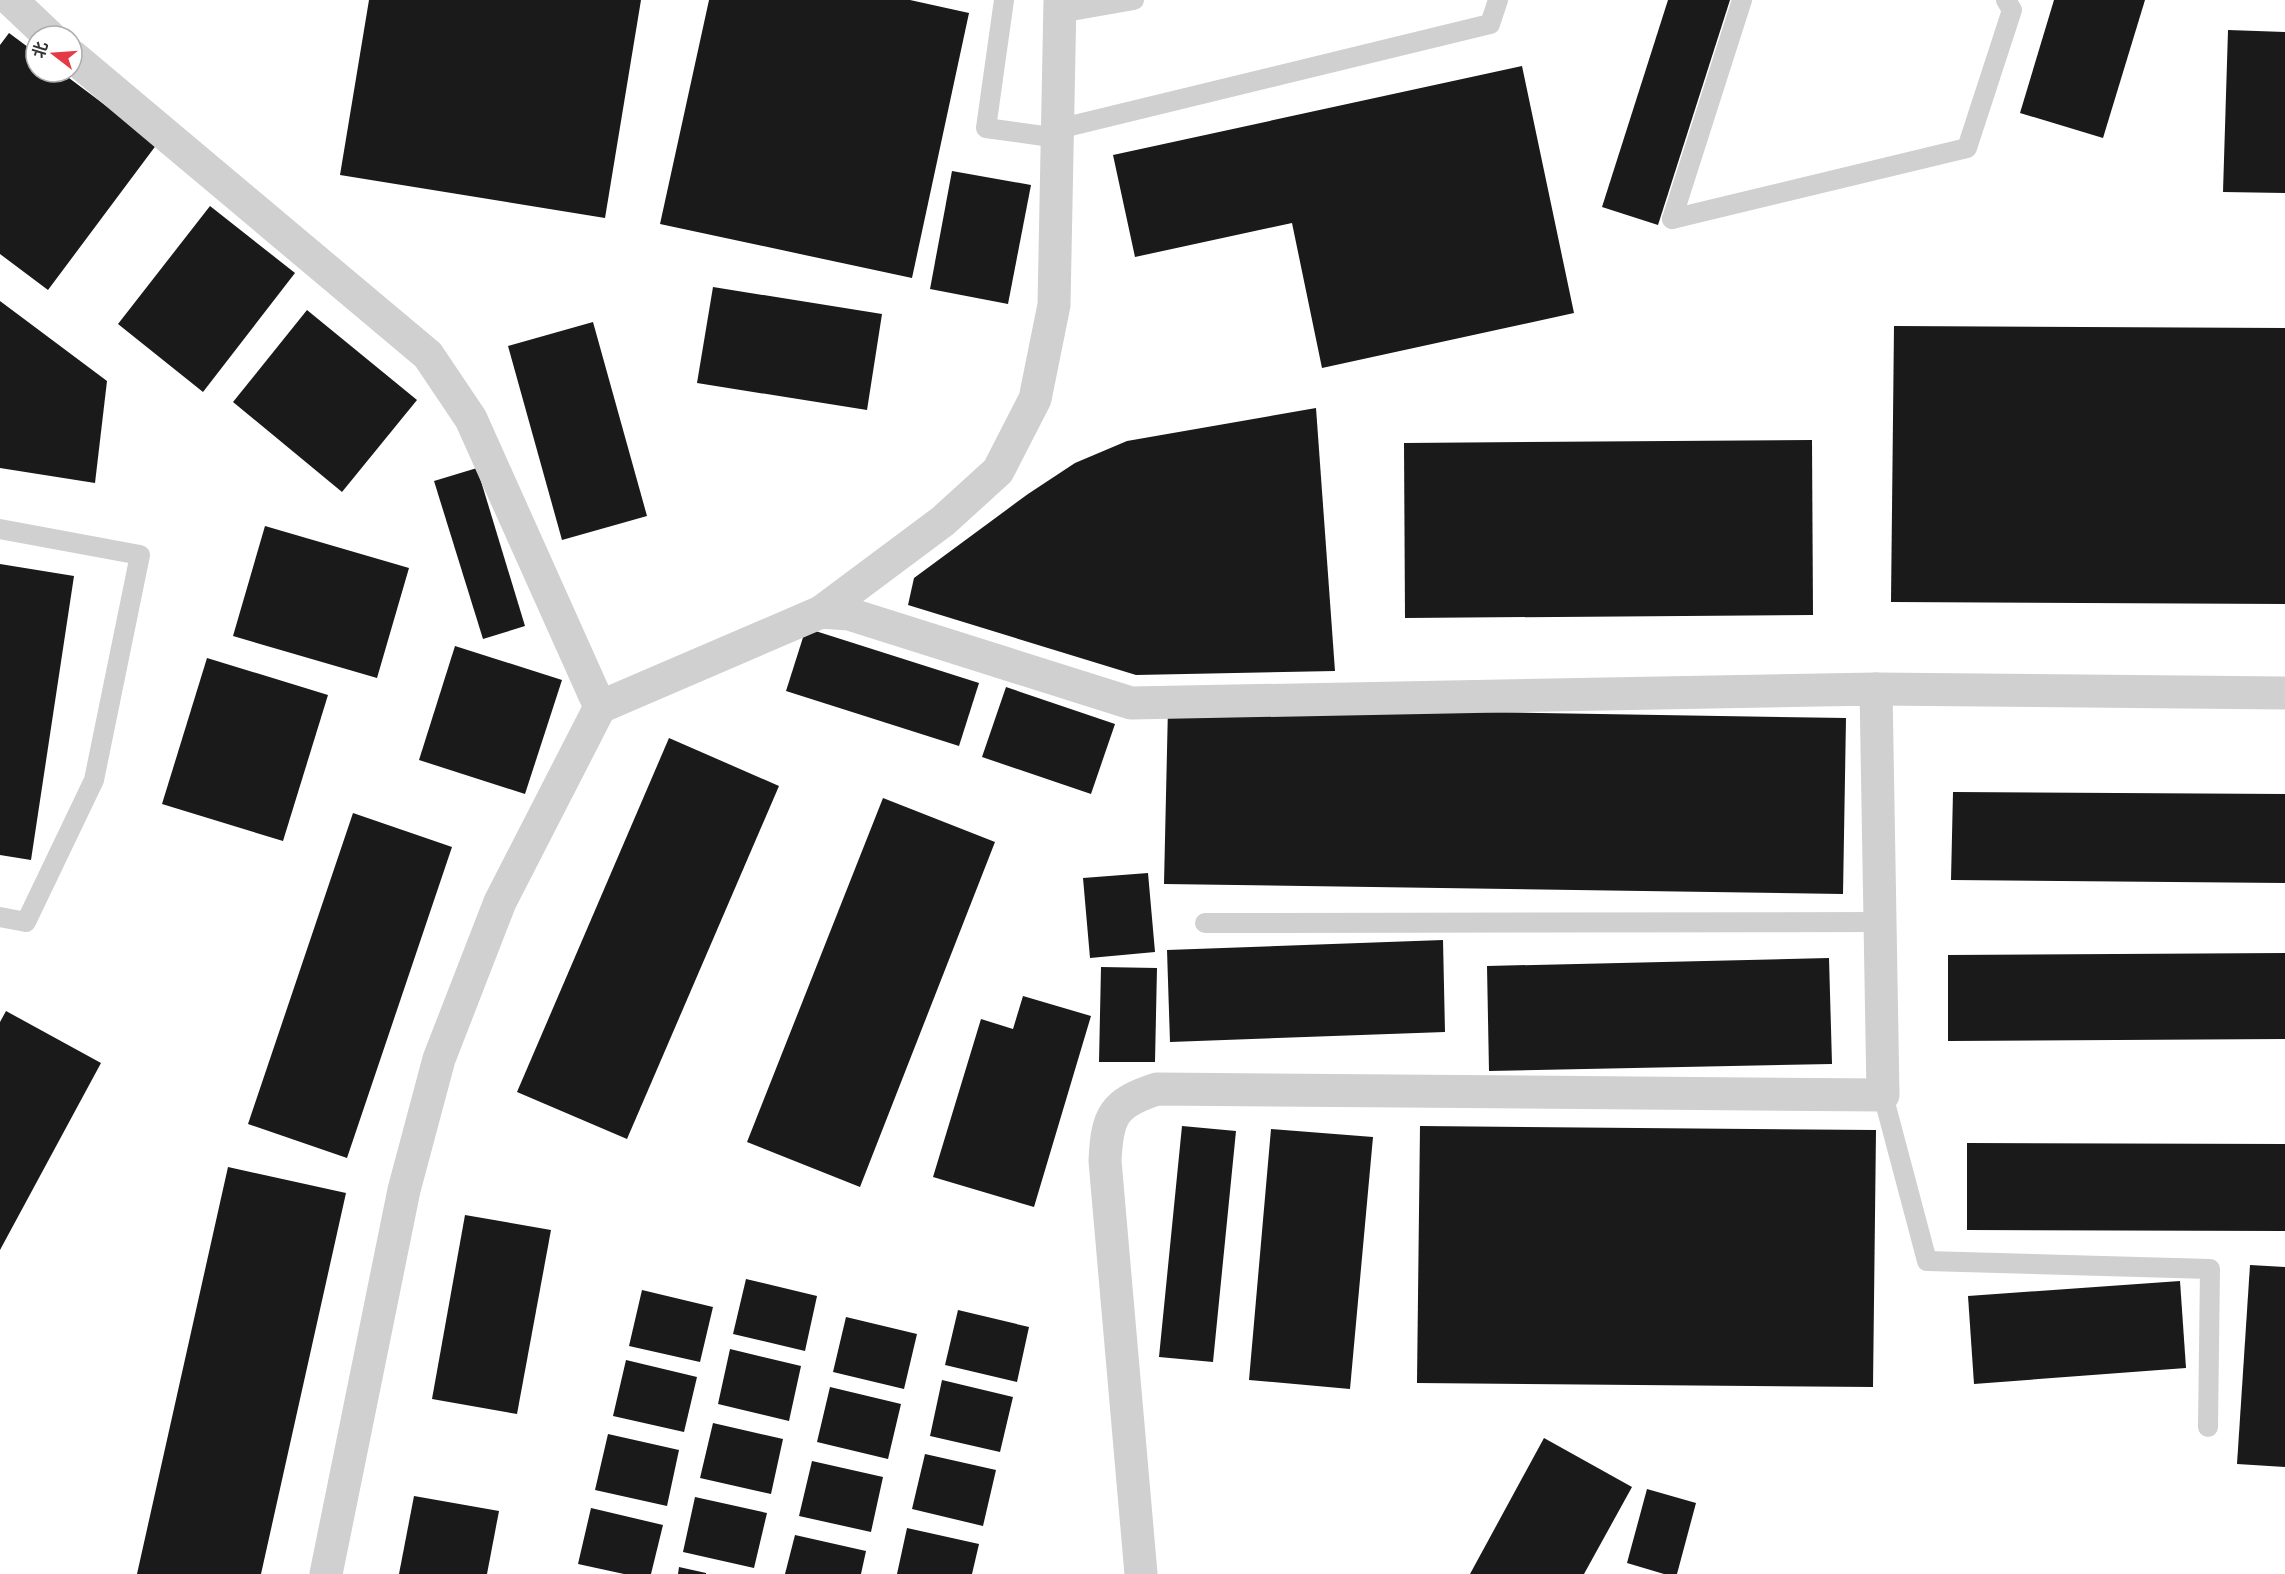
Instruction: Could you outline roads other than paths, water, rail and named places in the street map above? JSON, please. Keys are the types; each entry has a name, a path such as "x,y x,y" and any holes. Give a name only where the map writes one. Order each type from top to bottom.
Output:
{"street":[{"path":"11,0 36,24"},
{"path":"326,1574 404,1190 439,1059 500,902 600,707 821,612 943,521 998,471 1035,399 1054,305 1060,7"},
{"path":"84,66 428,355 471,419 600,707"},
{"path":"821,612 849,614 1131,704 1876,689 2285,693"},
{"path":"1141,1574 1105,1161 1106,1133 1116,1111 1133,1097 1157,1089 1883,1095 1876,689"}],"lane":[{"path":"1004,0 986,128 1058,134 1490,24 1498,0"},
{"path":"1060,7 1134,0"},
{"path":"1742,0 1672,219 1967,148 2012,10 2006,0"},
{"path":"0,529 140,555 94,780 26,922 0,917"},
{"path":"1205,923 1880,922"},
{"path":"1883,1095 1926,1261 2210,1269 2208,1427"}]}
